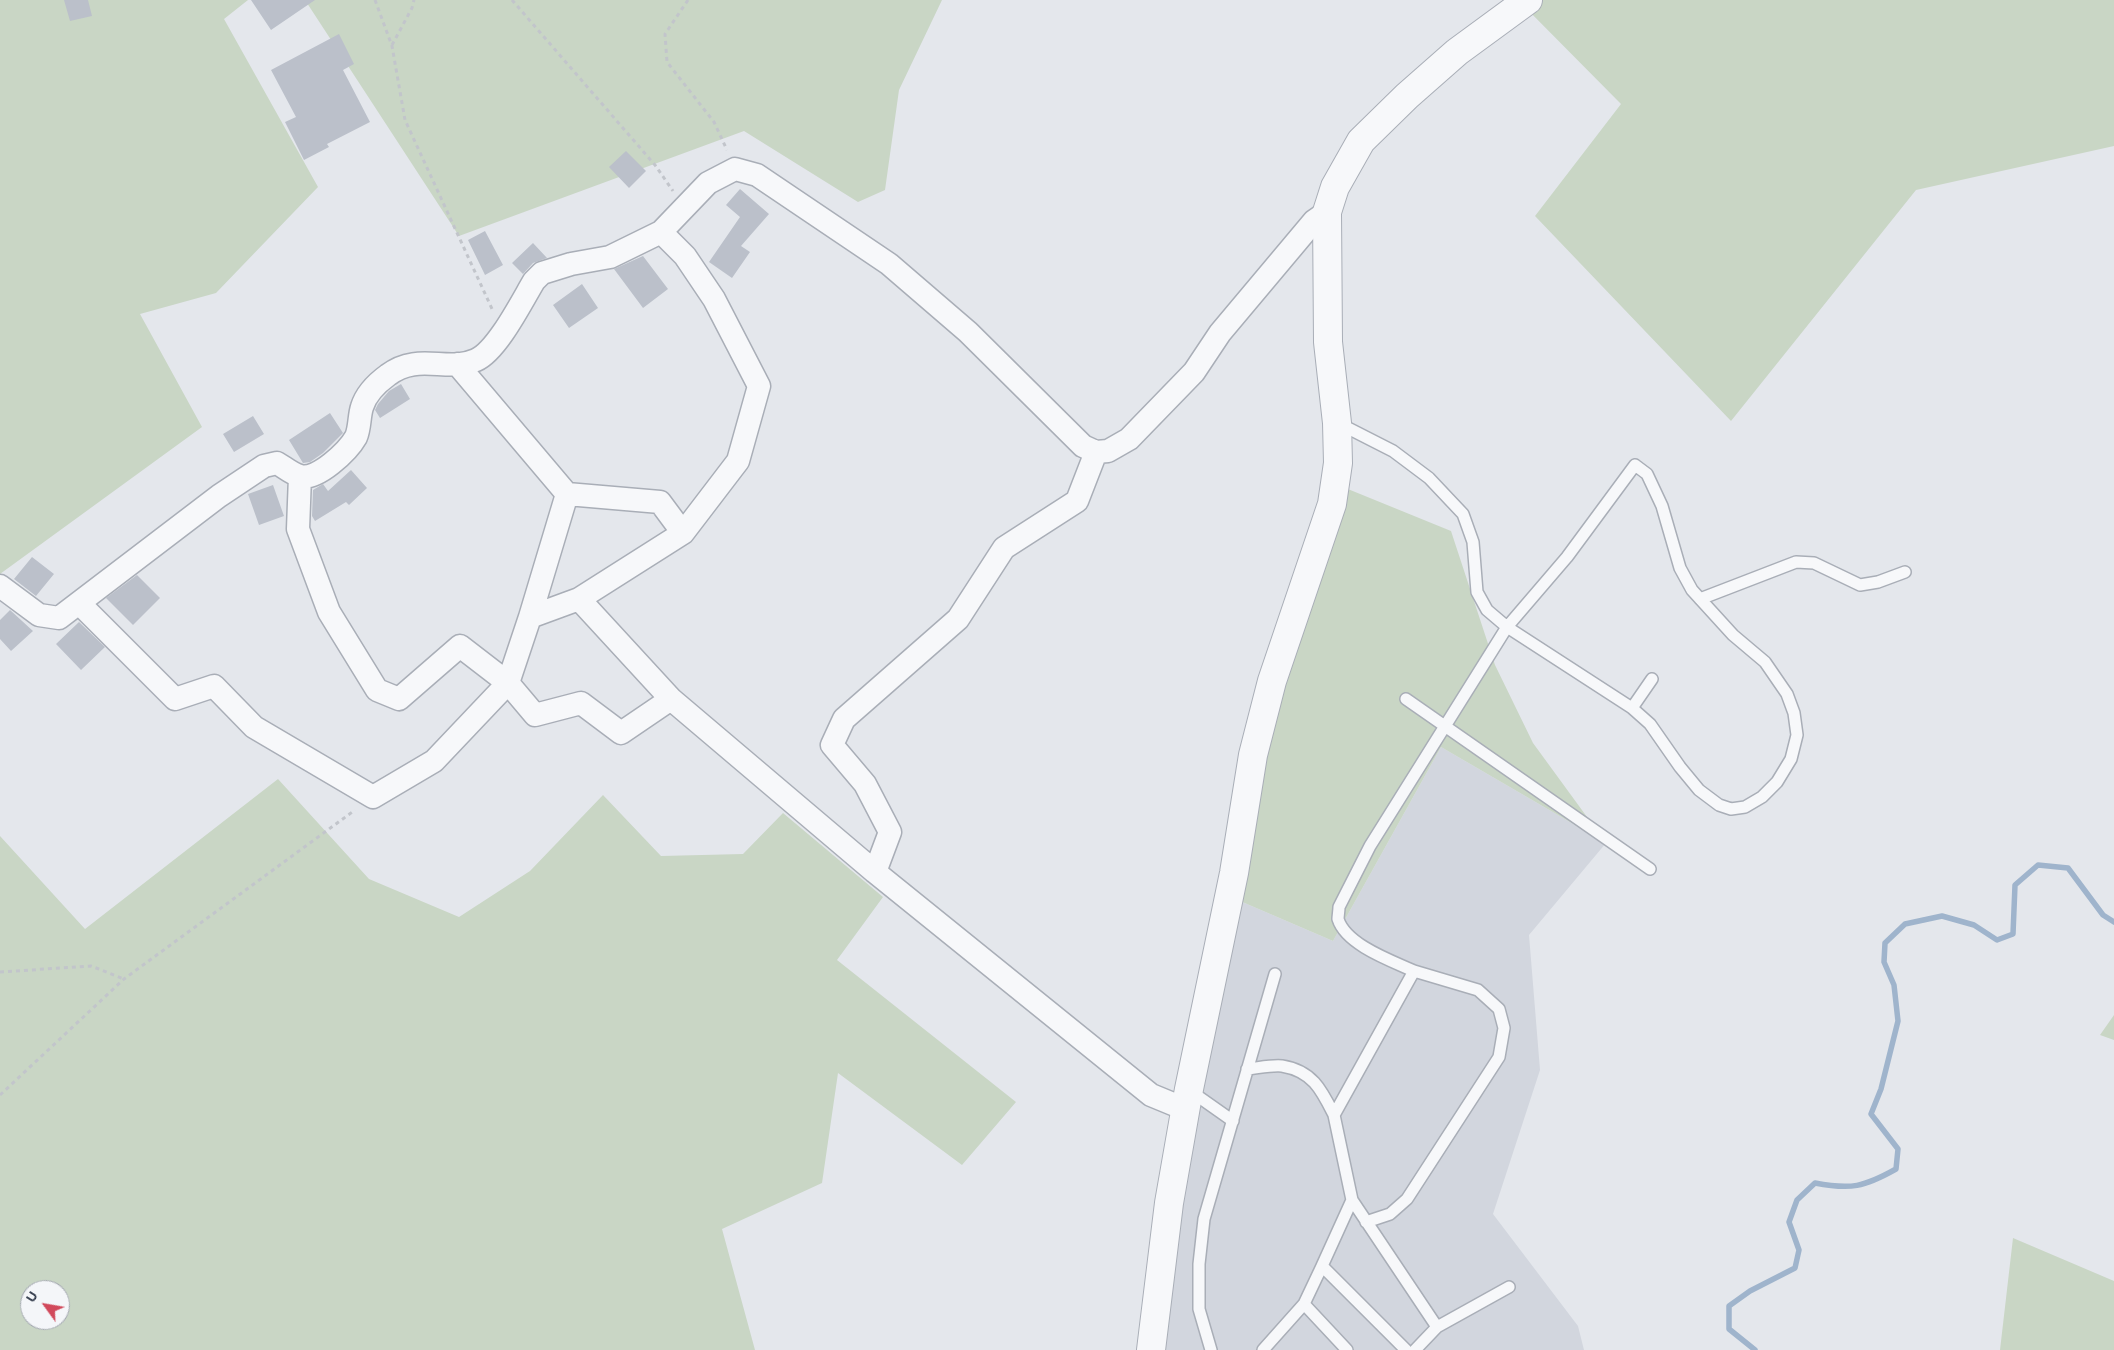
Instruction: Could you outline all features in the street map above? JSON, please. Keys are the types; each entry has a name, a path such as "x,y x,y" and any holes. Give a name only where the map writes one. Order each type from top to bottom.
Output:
{"street":[{"path":"1151,1350 1169,1203 1187,1099 1234,873 1253,755 1272,681 1332,504 1338,464 1337,423 1328,342 1327,212 1335,187 1361,141 1407,96 1457,52 1528,0"},
{"path":"0,586 39,615 59,618 80,604 219,496 264,466 277,463 300,476 312,477 347,451 357,435 362,407 368,394 388,374 404,366 422,362 457,364 476,360 489,351 503,332 534,281 542,273 571,264 610,257 661,232 708,183 736,169 757,175 889,264 968,332 1083,446 1096,452 1108,451 1130,439 1194,372 1220,333 1314,221 1327,212"},
{"path":"530,617 579,599 684,533 738,462 759,386 714,299 685,256 661,232"},
{"path":"457,364 567,494 660,502 684,533"},
{"path":"875,872 890,832 865,784 832,745 844,718 958,619 1004,548 1076,501 1096,452"},
{"path":"300,476 298,528 301,538 328,612 377,690 399,699 460,646 508,683 535,715 581,703 621,733 672,699"},
{"path":"80,604 175,699 214,686 254,727 374,797 434,761 508,683 567,494"},
{"path":"579,599 672,699 875,872 1151,1095 1187,1099"}],"lane":[{"path":"1337,423 1393,451 1430,478 1463,514 1473,542 1477,592 1487,610 1507,627 1632,708 1650,724 1680,767 1699,790 1719,805 1731,809 1745,807 1762,797 1777,782 1791,759 1797,735 1794,712 1787,694 1765,662 1733,635 1692,590 1680,568 1662,506 1648,474 1635,464 1567,557 1507,627 1370,846 1339,907 1338,918 1347,933 1374,954 1414,971 1478,990 1499,1009 1504,1028 1499,1057 1406,1199 1390,1214 1366,1222"},
{"path":"1700,599 1796,562 1814,563 1860,585 1878,582 1905,572"},
{"path":"1632,708 1652,679"},
{"path":"1406,699 1443,727 1650,869"},
{"path":"1334,1115 1414,971"},
{"path":"1211,1350 1199,1309 1199,1264 1204,1219 1275,974"},
{"path":"1247,1069 1282,1066 1309,1076 1321,1088 1334,1115 1352,1200 1437,1327"},
{"path":"1187,1099 1233,1121"},
{"path":"1263,1350 1304,1304 1352,1200"},
{"path":"1322,1266 1406,1350"},
{"path":"1415,1350 1437,1327 1509,1287"},
{"path":"1304,1304 1347,1350"}],"path":[{"path":"375,0 392,46 405,120 503,332"},
{"path":"392,46 412,8 414,0"},
{"path":"512,0 654,165 669,184 683,209"},
{"path":"688,0 665,34 668,62 714,122 736,169"},
{"path":"0,1095 124,980 374,797"},
{"path":"0,972 91,966 124,980"}],"shaded area":[{"path":"1441,747 1606,843 1529,935 1540,1070 1493,1214 1578,1326 1584,1350 1149,1350 1233,898 1333,941"}],"green space":[{"path":"0,0 248,0 224,19 318,187 216,293 140,314 202,427 0,574"},
{"path":"305,0 942,0 899,90 885,190 858,202 744,131 459,236"},
{"path":"1518,0 2114,0 2114,146 1916,190 1731,421 1535,216 1621,104"},
{"path":"1338,485 1451,531 1495,665 1533,743 1606,843 1441,747 1333,941 1233,898 1266,686"},
{"path":"278,779 369,879 459,917 530,871 603,795 661,856 743,854 783,813 883,897 837,960 1016,1102 962,1165 838,1073 822,1183 722,1229 755,1350 0,1350 0,836 85,929"},
{"path":"2114,1015 2114,1040 2100,1035"},
{"path":"2013,1238 2114,1281 2114,1350 2000,1350"}],"building":[{"path":"64,0 88,0 92,16 70,21"},
{"path":"251,0 315,0 271,30"},
{"path":"339,34 354,64 343,70 370,122 327,144 329,147 304,160 285,122 296,117 271,70"},
{"path":"626,151 646,171 629,188 609,167"},
{"path":"740,189 769,214 741,246 750,252 732,278 709,262 740,217 726,205"},
{"path":"485,231 503,265 485,275 468,240"},
{"path":"533,243 547,258 533,263 523,274 512,263"},
{"path":"643,256 668,289 643,308 614,269"},
{"path":"582,284 598,308 569,328 553,305"},
{"path":"401,384 410,399 380,418 375,410 378,404 389,391"},
{"path":"330,413 343,433 323,453 310,462 303,463 289,440"},
{"path":"253,416 264,434 234,452 223,434"},
{"path":"351,470 367,488 349,505 346,502 315,521 312,516 313,490 323,484 328,491"},
{"path":"273,485 284,516 259,525 248,494"},
{"path":"32,557 54,574 36,596 14,579"},
{"path":"137,575 160,598 133,625 106,598"},
{"path":"10,610 33,631 11,651 0,639 0,620"},
{"path":"79,622 105,647 81,670 56,644"}],"waterway":[{"path":"1755,1350 1729,1329 1729,1306 1750,1291 1795,1268 1799,1250 1789,1222 1797,1200 1815,1183 1838,1186 1857,1185 1875,1180 1896,1169 1898,1149 1871,1114 1881,1089 1898,1021 1894,985 1884,962 1885,943 1905,924 1942,916 1974,925 1997,940 2013,934 2015,885 2038,865 2068,868 2103,915 2114,922"}]}
